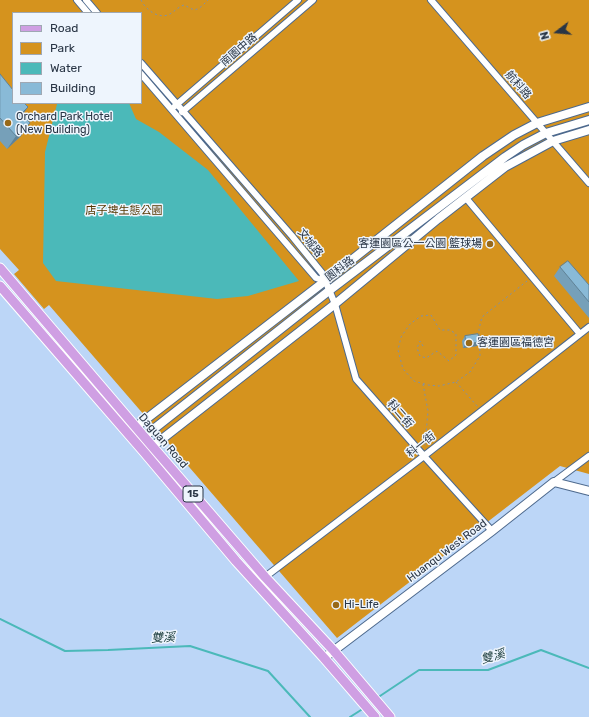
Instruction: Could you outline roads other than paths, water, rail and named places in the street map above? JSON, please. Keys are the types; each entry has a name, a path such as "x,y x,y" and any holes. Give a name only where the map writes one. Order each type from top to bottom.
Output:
{"main road":[{"name":"Daguan Road","path":"0,268 265,577 334,651 390,717"},
{"name":"Daguan Road","path":"0,286 236,561 375,717"}],"street":[{"path":"77,0 87,12"},
{"path":"86,0 96,12"},
{"name":"南園中路","path":"172,108 298,0"},
{"name":"南園中路","path":"178,116 313,0"},
{"name":"航科路","path":"431,0 589,183"},
{"name":"文城路","path":"142,64 292,236 322,273 325,281"},
{"name":"文城路","path":"142,75 172,108 316,278 325,281"},
{"path":"127,433 325,281 483,156 514,135 537,123 589,107"},
{"name":"園科路","path":"136,443 330,290 505,157 523,145 546,133 589,120"},
{"path":"144,452 335,304 438,219 505,168 553,141 589,130"},
{"path":"466,198 580,334"},
{"name":"科二街","path":"325,281 335,304 356,379 492,531"},
{"name":"科一街","path":"265,577 424,456 589,327"},
{"path":"554,482 589,456"},
{"path":"554,482 589,491"},
{"name":"Huanqu West Road","path":"324,658 492,531 554,482"}],"water":[{"name":"店子埤生態公園","path":"57,104 129,104 136,119 159,132 208,170 299,281 248,296 217,299 56,281 43,263 45,152"}],"waterway":[{"name":"雙溪","path":"0,619 65,651 190,646 268,671 310,717"},
{"name":"雙溪","path":"380,696 419,670 488,670 541,650 589,668"},
{"name":"雙溪","path":"350,717 361,710"}],"place":[{"name":"Orchard Park Hotel (New Building)","path":"8,123"},
{"name":"客運園區公一公園 籃球場","path":"490,244"},
{"name":"客運園區福德宮","path":"469,343"},
{"name":"Hi-Life","path":"336,605"}]}
